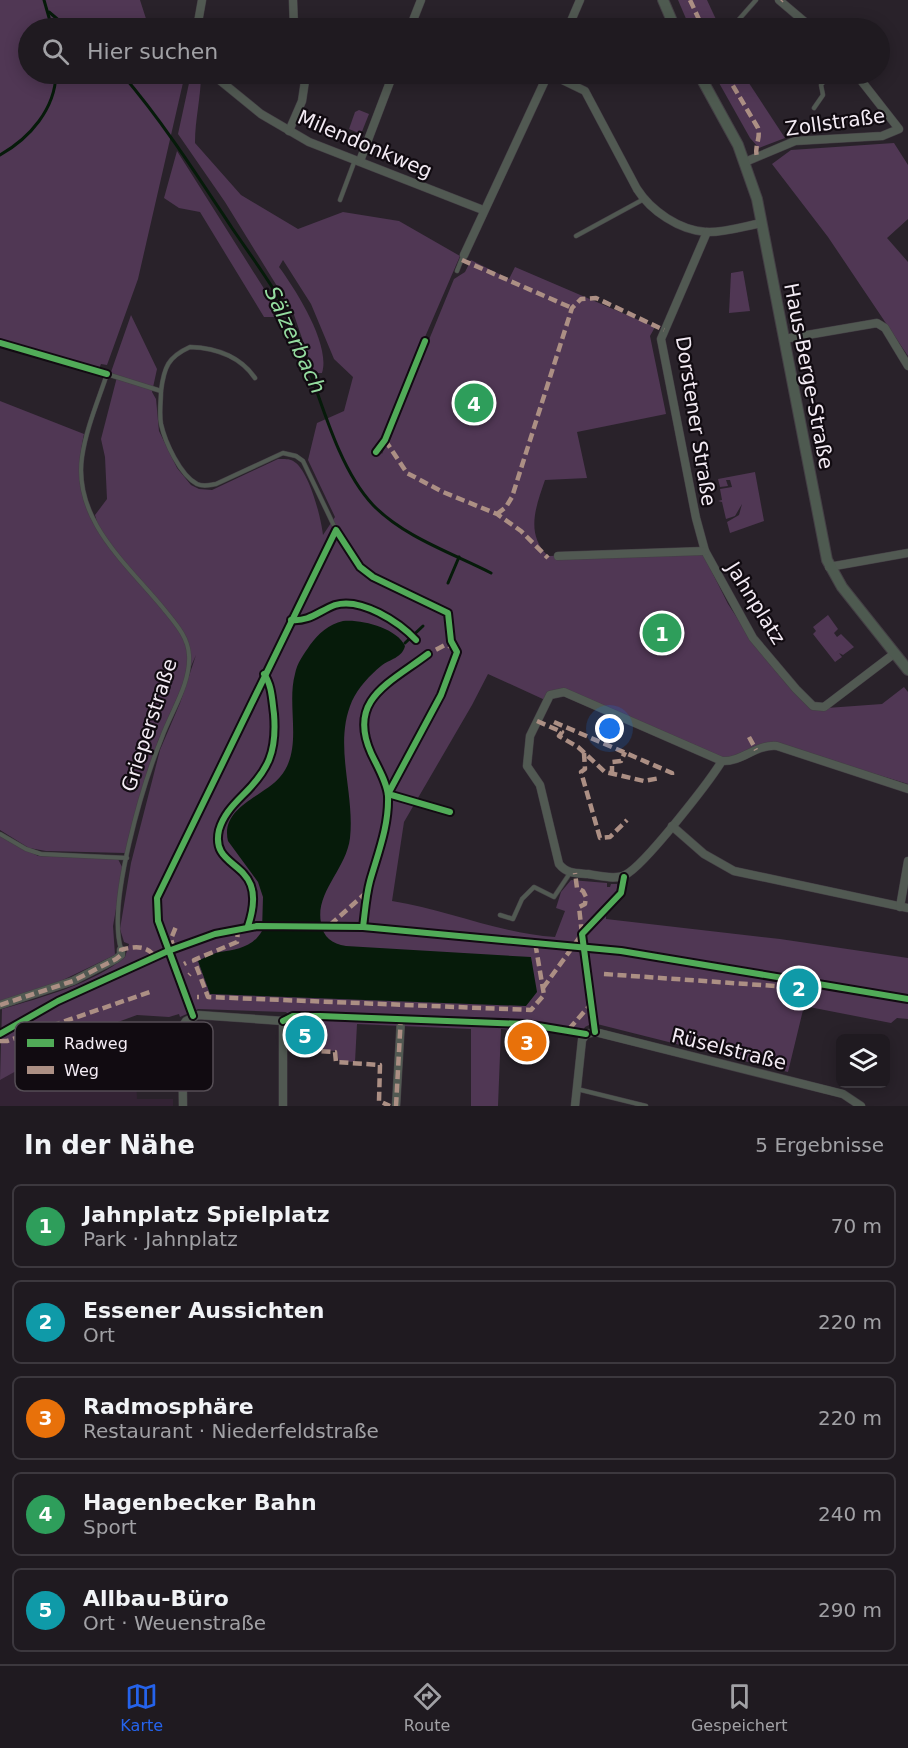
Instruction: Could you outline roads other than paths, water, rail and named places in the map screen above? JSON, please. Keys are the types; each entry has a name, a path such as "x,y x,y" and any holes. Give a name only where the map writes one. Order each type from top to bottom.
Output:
{"main road":[{"path":"663,0 671,18"},
{"name":"Haus-Berge-Straße","path":"705,84 728,123 745,162 762,224 822,545 830,567 842,587 908,670"}],"street":[{"path":"199,18 202,0"},
{"path":"292,0 293,18"},
{"path":"414,18 421,0"},
{"path":"572,18 580,0"},
{"path":"779,0 800,18"},
{"name":"Milendonkweg","path":"224,84 261,114 309,142 483,210"},
{"path":"289,131 302,101 305,84"},
{"path":"358,161 389,84"},
{"path":"464,255 483,210 544,84"},
{"path":"570,84 585,91 644,200 674,221 707,232 762,224"},
{"name":"Zollstraße","path":"745,162 795,141 882,136 899,129 864,84"},
{"name":"Dorstener Straße","path":"705,550 692,504 661,339 707,232"},
{"path":"784,339 877,323 885,328 908,366"},
{"name":"Jahnplatz","path":"558,556 705,550 753,638 813,706 824,707 895,652"},
{"path":"830,567 908,553"},
{"path":"722,761 672,826 624,877 570,872 559,864 540,785 527,766 530,736 545,701 556,692 564,692 722,761 734,762 764,747 777,746 908,789"},
{"path":"672,826 704,854 734,870 904,907 908,861"},
{"name":"Grieperstraße","path":"0,1005 73,981 116,959 121,955 121,950"},
{"path":"187,1022 193,1016 283,1021 283,1106"},
{"path":"396,1106 401,1020"},
{"name":"Rüselstraße","path":"576,1089 586,1034 595,1032 843,1094 858,1105"},
{"path":"575,1106 576,1089"},
{"path":"183,1091 183,1106"}],"lane":[{"path":"740,18 756,0"},
{"path":"814,108 823,95 822,84"},
{"path":"340,200 358,161"},
{"path":"576,236 644,200"},
{"path":"457,271 464,255"},
{"path":"255,378 238,361 223,352 190,347 168,360 163,369 161,423 177,461 197,483 204,486 216,484 283,453 296,456 303,461 336,530"},
{"name":"Grieperstraße","path":"121,950 116,923 134,825 155,757 186,674 189,653 183,635 116,554 85,504 82,456 107,374 161,391"},
{"path":"0,834 26,849 41,854 127,858"},
{"path":"501,915 513,919 522,898 534,887 554,897 570,872"},
{"path":"576,1089 646,1106"}],"waterway":[{"name":"Sälzerbach","path":"44,0 49,18"},
{"name":"Sälzerbach","path":"49,12 56,18"},
{"path":"0,155 21,140 39,121 46,111 55,84"},
{"name":"Sälzerbach","path":"130,84 179,149 279,299 301,346 336,444 359,487 373,505 399,526 429,544 491,573"},
{"path":"448,583 459,557"},
{"path":"405,643 423,626"}],"place":[{"name":"Hagenbecker Bahn","path":"474,403"},
{"name":"Jahnplatz Spielplatz","path":"662,633"},
{"name":"Essener Aussichten","path":"799,988"},
{"name":"Allbau-Büro","path":"305,1035"},
{"name":"Radmosphäre","path":"527,1042"}]}
